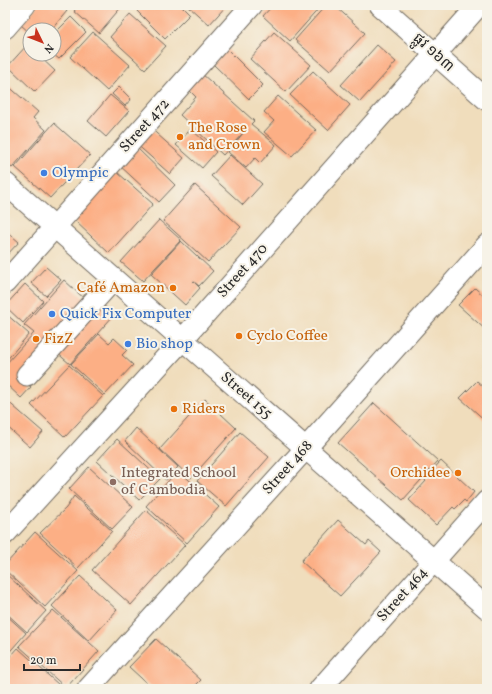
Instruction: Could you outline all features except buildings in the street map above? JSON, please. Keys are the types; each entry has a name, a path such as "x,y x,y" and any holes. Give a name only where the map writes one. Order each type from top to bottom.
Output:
{"street":[{"path":"5,28 25,5"},
{"name":"Street 472","path":"5,283 252,5"},
{"name":"ផ្លូវ ១៦៣","path":"380,5 487,100"},
{"name":"Street 470","path":"5,534 182,340 479,5"},
{"name":"Street 155","path":"5,183 487,608"},
{"name":"Street 468","path":"88,689 487,246"},
{"path":"27,375 114,279"},
{"name":"Street 464","path":"320,689 487,501"}],"place":[{"name":"The Rose and Crown","path":"180,137"},
{"name":"Olympic","path":"44,173"},
{"name":"Café Amazon","path":"173,288"},
{"name":"Quick Fix Computer","path":"52,314"},
{"name":"Cyclo Coffee","path":"239,336"},
{"name":"FizZ","path":"36,339"},
{"name":"Bio shop","path":"128,344"},
{"name":"Riders","path":"174,409"},
{"name":"Orchidee","path":"458,473"},
{"name":"Integrated School of Cambodia","path":"113,482"}]}
